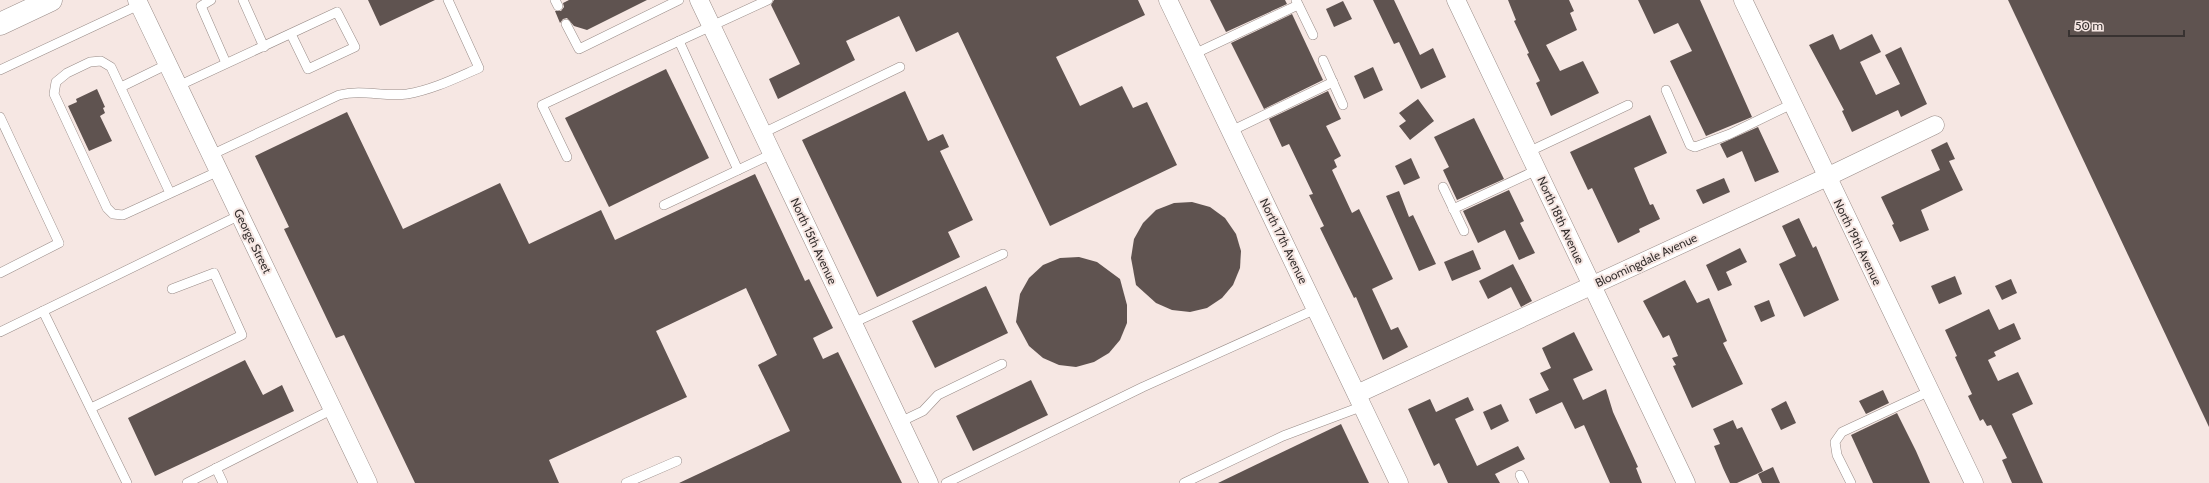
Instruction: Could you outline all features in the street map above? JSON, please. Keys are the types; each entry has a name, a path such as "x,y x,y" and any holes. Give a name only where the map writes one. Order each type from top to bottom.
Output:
{"main road":[{"path":"0,24 52,0"}],"street":[{"name":"North 15th Avenue","path":"699,0 929,483"},
{"name":"North 17th Avenue","path":"1168,0 1399,483"},
{"name":"North 18th Avenue","path":"1456,0 1686,483"},
{"name":"North 19th Avenue","path":"1743,0 1974,483"},
{"name":"George Street","path":"138,2 368,483"},
{"name":"Bloomingdale Avenue","path":"1360,400 1591,285 1827,177 1935,125"}],"lane":[{"path":"211,0 200,6 226,63"},
{"path":"243,0 264,47"},
{"path":"211,155 339,95 353,92 407,94 449,82 479,68 448,0"},
{"path":"566,24 579,49 679,0"},
{"path":"567,157 542,105 768,0"},
{"path":"0,70 138,2"},
{"path":"1194,54 1297,2 1313,36"},
{"path":"178,86 337,12 355,47 308,69 291,34"},
{"path":"679,41 738,170"},
{"path":"1322,60 1343,105"},
{"path":"170,193 111,67 101,61 95,62 67,73 56,82 54,94 107,208 113,214 123,215 219,171"},
{"path":"121,86 168,64"},
{"path":"763,133 900,67"},
{"path":"1231,131 1333,82"},
{"path":"1666,90 1690,145 1695,147 1730,134 1792,104"},
{"path":"1528,152 1628,105"},
{"path":"0,118 59,243 0,273"},
{"path":"664,205 772,154"},
{"path":"1453,209 1537,170"},
{"path":"1443,187 1464,231"},
{"path":"1,330 240,215"},
{"path":"853,323 1003,254"},
{"path":"91,408 242,335 214,273 172,289"},
{"path":"946,483 1129,394 1316,309"},
{"path":"43,311 127,483"},
{"path":"900,422 923,410 938,395 1002,364"},
{"path":"1851,483 1837,455 1835,442 1842,432 1930,391"},
{"path":"1184,483 1360,400"},
{"path":"187,483 333,409"},
{"path":"626,483 677,461"},
{"path":"216,468 223,483"}],"building":[{"path":"368,0 435,0 380,26"},
{"path":"569,0 647,0 587,30 574,26 567,18 563,19 560,23 555,11 561,11 564,7 563,3"},
{"path":"774,0 1138,0 1145,15 1056,57 1080,106 1122,86 1133,108 1147,102 1177,165 1050,226 958,32 916,52 899,16 846,41 855,60 778,99 769,79 800,64 771,5"},
{"path":"1210,0 1285,0 1287,4 1226,32"},
{"path":"1373,0 1394,0 1420,55 1433,48 1446,77 1421,89 1399,42 1394,44"},
{"path":"1508,0 1569,0 1574,11 1570,13 1577,30 1546,45 1560,71 1583,61 1599,93 1551,116 1536,83 1540,81 1527,54 1529,53 1514,21 1516,20"},
{"path":"1638,0 1700,0 1752,117 1706,136 1670,61 1692,51 1678,23 1654,34"},
{"path":"2008,0 2209,0 2209,427"},
{"path":"1343,1 1352,19 1334,27 1326,9"},
{"path":"1292,14 1323,80 1264,109 1231,43"},
{"path":"1833,34 1840,50 1872,34 1881,52 1860,62 1876,95 1900,84 1885,55 1901,47 1927,104 1901,117 1898,110 1852,132 1842,111 1844,110 1809,45"},
{"path":"1373,67 1383,90 1364,99 1354,76"},
{"path":"666,69 709,158 609,207 565,118"},
{"path":"97,89 105,107 103,108 105,113 100,116 112,141 89,151 68,106 77,102 76,99"},
{"path":"905,91 928,141 943,134 949,147 940,151 973,220 948,232 960,257 877,297 802,140"},
{"path":"1328,91 1341,119 1326,126 1341,156 1334,160 1337,167 1332,170 1352,213 1359,209 1393,279 1372,289 1391,330 1398,327 1408,347 1383,360 1356,297 1354,298 1320,228 1324,226 1309,195 1313,194 1289,144 1282,147 1269,119"},
{"path":"1418,99 1434,121 1410,140 1399,126 1406,121 1399,113"},
{"path":"347,112 403,229 500,183 529,244 601,210 615,240 755,174 805,281 809,279 833,328 813,338 823,359 838,352 902,483 679,483 790,431 758,365 777,355 746,288 656,331 687,397 549,460 559,483 415,483 344,335 336,338 284,229 289,227 255,156"},
{"path":"1650,115 1667,153 1634,168 1650,205 1653,204 1660,219 1639,229 1640,232 1618,243 1592,188 1588,190 1570,152"},
{"path":"1474,118 1504,179 1457,200 1443,170 1449,167 1434,137"},
{"path":"1758,127 1779,172 1755,182 1742,151 1727,158 1720,144"},
{"path":"1947,142 1955,159 1949,161 1963,190 1921,210 1929,230 1900,242 1892,225 1894,224 1881,197 1940,170 1931,150"},
{"path":"1411,158 1420,178 1404,185 1395,166"},
{"path":"1724,178 1730,192 1703,204 1696,190"},
{"path":"1509,190 1524,221 1520,223 1535,253 1519,260 1505,230 1478,243 1463,211"},
{"path":"1399,191 1409,217 1413,215 1436,264 1419,271 1386,196"},
{"path":"1192,202 1210,207 1225,218 1236,234 1241,251 1240,268 1233,285 1222,298 1207,308 1190,312 1172,310 1156,303 1136,285 1131,258 1134,239 1143,223 1156,210 1174,203"},
{"path":"1799,218 1813,248 1816,246 1839,300 1804,317 1779,264 1796,256 1782,226"},
{"path":"1740,248 1747,262 1726,272 1732,285 1718,291 1706,265"},
{"path":"1473,250 1481,269 1452,281 1444,262"},
{"path":"1079,257 1097,262 1120,279 1127,305 1127,323 1120,340 1109,353 1094,362 1076,367 1059,365 1043,358 1029,346 1016,322 1020,294 1029,278 1043,265 1060,258"},
{"path":"1513,264 1532,301 1521,307 1511,287 1488,299 1479,281"},
{"path":"1955,276 1962,294 1939,304 1931,286"},
{"path":"2011,279 2017,293 2002,300 1995,286"},
{"path":"1685,280 1697,303 1709,298 1727,341 1723,343 1743,384 1692,408 1673,366 1676,365 1672,358 1678,356 1669,335 1663,338 1643,301"},
{"path":"986,286 1008,333 935,368 912,321"},
{"path":"1769,300 1775,316 1761,322 1754,306"},
{"path":"1989,309 1999,330 2014,323 2021,339 1994,352 1996,356 1988,360 1998,381 2018,372 2033,404 2012,414 2043,483 2012,483 2002,460 2007,458 1991,425 1987,426 1983,419 1980,421 1968,396 1972,394 1955,357 1957,356 1945,330"},
{"path":"1574,332 1593,370 1573,379 1583,400 1606,389 1613,412 1638,467 1636,468 1642,483 1610,483 1584,425 1575,429 1562,402 1536,414 1529,399 1549,390 1540,373 1551,368 1542,348"},
{"path":"245,360 263,395 282,385 294,411 155,476 128,418"},
{"path":"1031,380 1048,415 973,451 956,416"},
{"path":"1883,390 1889,403 1866,414 1859,401"},
{"path":"1468,397 1474,410 1455,419 1477,466 1518,446 1525,459 1495,474 1500,483 1448,483 1439,463 1434,466 1408,409 1430,399 1436,412"},
{"path":"1786,401 1796,423 1781,430 1771,409"},
{"path":"1501,404 1509,421 1491,430 1483,412"},
{"path":"1897,413 1930,483 1873,483 1851,435"},
{"path":"1733,420 1737,429 1742,427 1763,471 1737,483 1730,483 1714,446 1720,444 1713,429"},
{"path":"1341,424 1369,483 1218,483"},
{"path":"1773,467 1780,483 1762,483 1758,474"}]}
